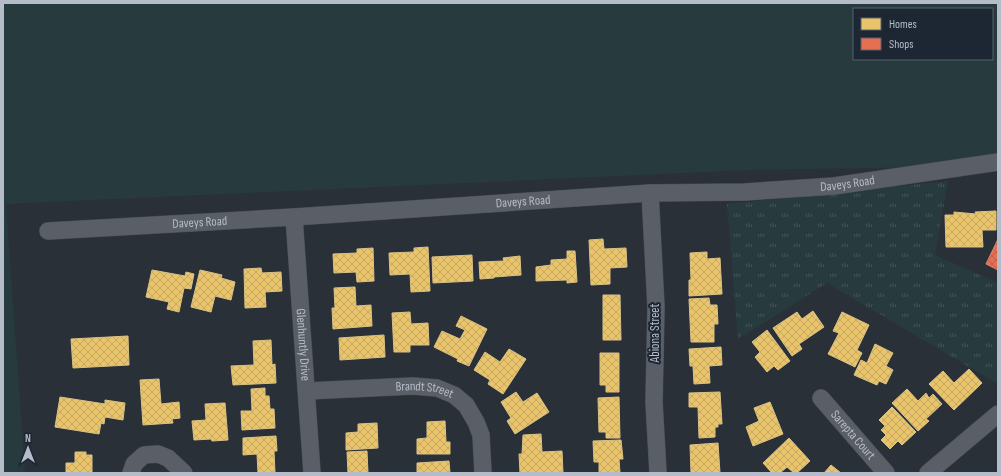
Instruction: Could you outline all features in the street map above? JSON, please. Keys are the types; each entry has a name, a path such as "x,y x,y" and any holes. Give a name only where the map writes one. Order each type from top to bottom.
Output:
{"street":[{"name":"Daveys Road","path":"48,231 294,217 650,193 745,192 834,186 998,162"},
{"name":"Abiona Street","path":"650,193 656,307 654,402 658,473"},
{"name":"Glenhuntly Drive","path":"294,217 312,473"},
{"name":"Brandt Street","path":"307,392 413,386 437,388 454,395 466,405 476,422 481,435 483,473"},
{"name":"Sarepta Court","path":"821,398 886,473"},
{"path":"928,473 998,414"},
{"path":"131,473 134,464 144,456 158,454 168,458 184,473"}],"green space":[{"path":"3,3 998,3 998,166 751,170 6,204 25,473 3,473"},
{"path":"948,181 935,255 998,283 998,384 827,283 738,339 727,204"}],"building: Homes":[{"path":"996,211 996,230 982,230 983,247 946,247 945,215 954,215 954,212 976,214 975,212"},
{"path":"603,239 604,249 626,248 627,267 610,268 610,284 591,285 589,240"},
{"path":"428,247 430,291 411,292 410,274 390,275 389,253 414,252 414,248"},
{"path":"373,248 374,281 357,282 356,272 334,273 333,254 357,253 357,249"},
{"path":"567,251 575,251 577,282 567,283 567,280 536,281 536,267 551,265 551,260 567,259"},
{"path":"707,252 707,259 720,258 722,294 689,296 689,280 691,280 690,253"},
{"path":"472,255 473,281 433,283 432,257"},
{"path":"520,256 521,275 480,279 479,262 504,261 503,258"},
{"path":"261,268 262,273 281,272 282,291 265,292 266,307 245,308 244,269"},
{"path":"152,270 185,276 186,272 194,274 191,289 184,288 179,312 167,309 169,302 146,297"},
{"path":"200,270 222,275 221,278 235,282 231,300 215,296 211,312 191,307"},
{"path":"355,287 356,306 371,305 372,326 333,329 332,308 335,308 334,288"},
{"path":"603,295 620,295 621,340 603,340"},
{"path":"709,298 710,305 717,305 718,324 714,324 714,342 691,342 689,299"},
{"path":"813,311 824,327 799,344 802,349 792,356 773,328 797,312 802,319"},
{"path":"410,312 411,324 428,323 429,345 410,345 410,352 394,352 392,313"},
{"path":"842,312 869,325 857,350 862,353 855,367 828,354 839,333 833,331"},
{"path":"461,316 487,329 469,366 457,361 458,359 434,347 442,331 460,339 465,330 456,326"},
{"path":"767,330 790,361 778,370 774,366 767,372 755,357 760,352 752,342"},
{"path":"384,335 385,357 340,360 339,338"},
{"path":"128,336 129,365 73,368 71,339"},
{"path":"271,340 272,365 275,364 276,383 233,385 231,366 254,365 253,341"},
{"path":"875,344 893,353 886,366 893,370 886,384 879,381 877,385 854,375 861,360 867,363"},
{"path":"721,347 722,365 709,366 710,383 694,384 693,366 690,366 689,349"},
{"path":"509,349 526,359 503,394 488,384 490,380 474,370 485,352 500,362"},
{"path":"600,353 619,353 619,392 606,392 606,385 600,385"},
{"path":"969,369 982,383 954,410 929,384 943,371 954,383"},
{"path":"159,379 161,404 179,402 180,418 172,419 173,423 143,425 140,380"},
{"path":"265,388 265,396 269,396 270,409 274,409 275,428 242,430 241,411 252,411 251,389"},
{"path":"907,389 918,401 926,393 929,398 933,394 942,404 926,419 929,421 918,431 892,403"},
{"path":"516,392 523,402 537,393 549,412 515,434 507,421 511,418 501,402"},
{"path":"720,392 722,424 718,424 718,427 715,427 715,437 699,438 698,407 689,407 689,393"},
{"path":"60,397 105,404 105,400 125,403 123,420 105,417 104,424 101,423 99,434 55,427"},
{"path":"619,397 620,438 606,438 606,432 599,432 598,398"},
{"path":"770,402 783,434 753,446 746,427 759,421 754,408"},
{"path":"225,403 228,440 194,440 192,421 206,420 205,404"},
{"path":"892,407 916,432 902,445 898,441 890,449 881,440 886,435 881,430 885,426 879,420"},
{"path":"445,421 446,442 450,442 450,454 417,454 417,439 427,438 427,422"},
{"path":"377,423 378,448 346,450 346,433 358,432 358,424"},
{"path":"541,434 542,452 562,451 563,473 520,473 519,454 522,454 523,435"},
{"path":"276,436 277,451 274,451 275,473 258,473 257,454 243,455 243,438"},
{"path":"789,438 810,461 797,473 794,473 787,467 780,473 772,473 763,463"},
{"path":"621,440 623,459 619,459 620,473 599,473 599,462 594,462 593,441"},
{"path":"718,443 720,473 691,473 690,445"},
{"path":"367,451 368,473 348,473 347,452"},
{"path":"75,452 86,452 86,455 92,455 92,473 66,473 66,463 75,463"},
{"path":"449,461 450,473 417,473 417,463"},
{"path":"831,465 841,473 824,473"}],"building: Shops":[{"path":"998,239 998,270 986,264"}]}
